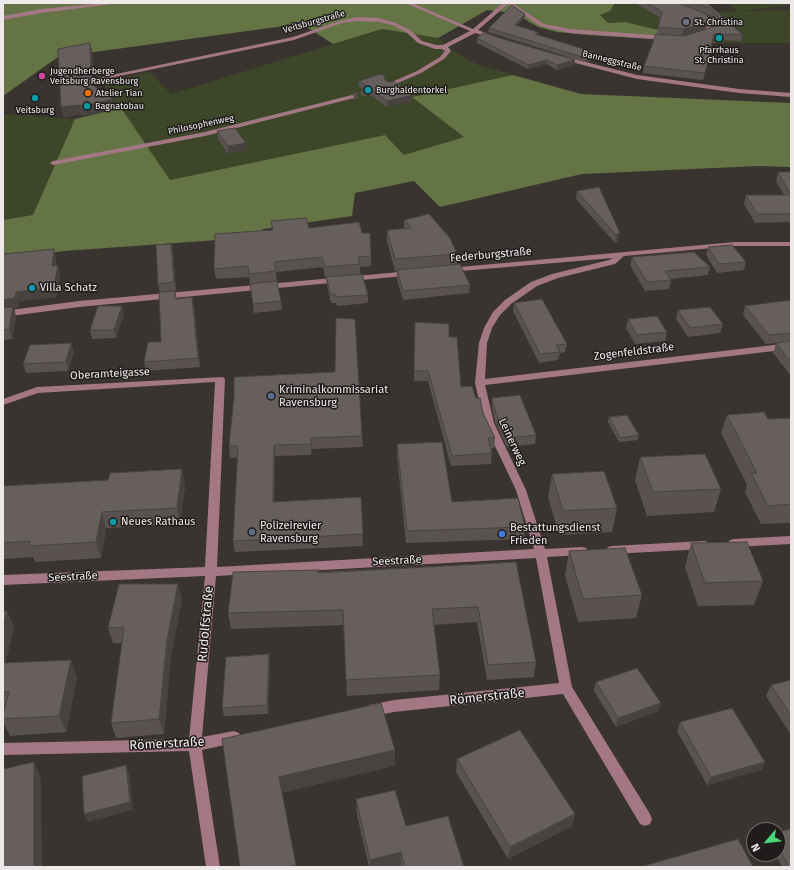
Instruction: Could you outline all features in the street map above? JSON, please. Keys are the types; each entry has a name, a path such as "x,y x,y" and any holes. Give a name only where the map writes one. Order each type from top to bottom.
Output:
{"street":[{"path":"3,18 41,11 118,3"},
{"path":"408,3 474,31 501,39"},
{"path":"389,85 419,72 442,58 448,51 444,47 474,31 508,3 542,25 570,31 615,36 675,38"},
{"path":"694,12 712,22 713,26 706,32 699,34"},
{"name":"Veitsburgstraße","path":"79,82 103,79 294,38 341,22 357,19 379,20 394,24 408,31 420,42 435,47 444,47"},
{"name":"Banneggstraße","path":"557,56 637,78 739,91 791,95"},
{"name":"Philosophenweg","path":"53,163 205,134 352,97"},
{"name":"Federburgstraße","path":"439,271 735,244 791,244"},
{"name":"Leinerweg","path":"541,554 521,490 489,423 480,383 483,343 488,328 496,314 508,302 534,284 555,276 612,262 622,254"},
{"path":"3,314 79,304 423,272"},
{"name":"Zogenfeldstraße","path":"480,383 791,346"},
{"name":"Oberamteigasse","path":"3,402 37,390 220,379"},
{"name":"Rudolfstraße","path":"213,867 195,745 211,571 220,379"},
{"name":"Seestraße","path":"3,580 211,571 791,540"},
{"path":"541,554 566,688 645,819"},
{"name":"Römerstraße","path":"355,714 394,706 566,688"},
{"name":"Römerstraße","path":"3,749 195,745 248,735"}],"green space":[{"path":"3,3 615,3 610,11 600,15 608,23 625,22 700,40 721,43 557,32 538,27 514,13 487,10 438,38 382,29 333,44 299,22 284,26 58,57 3,96"},
{"path":"642,3 709,12 738,11 726,3 791,3 791,5 741,11 791,10 791,43 721,43 700,40 625,22 608,23 600,15 610,11 615,4"},
{"path":"382,29 438,38 453,51 478,65 513,75 413,97 464,137 404,155 385,135 170,180 102,82 150,72 171,94"},
{"path":"513,75 581,94 791,103 791,167 759,166 582,174 440,207 414,181 355,193 352,216 263,229 260,237 64,251 3,260 3,220 33,215 75,119 121,108 170,180 385,135 404,155 464,137 412,97"},
{"path":"3,114 75,119 33,215 3,220"}],"building":[{"path":"647,3 678,3 704,13 710,19 705,23 683,29 658,27 662,12"},
{"path":"695,3 707,3 743,35 714,34 705,73 644,66 656,34 684,36 710,28 719,19 710,8"},
{"path":"512,5 525,14 515,25 538,32 535,34 600,54 586,58 489,28"},
{"path":"483,33 575,60 557,65 547,60 528,65 477,38"},
{"path":"90,43 91,68 73,73 77,76 92,75 94,86 113,99 81,107 80,105 61,107 58,49"},
{"path":"380,74 386,77 384,79 388,82 393,81 413,95 387,101 359,81"},
{"path":"235,128 246,143 228,146 217,131"},
{"path":"778,172 791,172 791,195"},
{"path":"599,187 620,233 616,235 577,191"},
{"path":"746,195 791,195 791,214 757,214"},
{"path":"429,214 450,238 457,254 395,259 387,230 411,228 404,220"},
{"path":"306,218 309,228 359,222 362,233 370,233 371,256 358,257 360,264 325,267 322,257 274,262 276,271 249,274 248,266 214,269 215,234 273,230 271,221"},
{"path":"171,244 174,282 158,284 156,245"},
{"path":"732,245 746,262 719,264 708,247"},
{"path":"54,249 52,266 58,265 54,287 16,292 15,298 3,300 4,254"},
{"path":"694,252 710,267 665,271 671,280 647,282 632,257"},
{"path":"460,264 470,285 403,291 397,270"},
{"path":"362,274 368,295 336,297 336,294 331,295 326,277"},
{"path":"277,281 281,301 253,304 250,284"},
{"path":"175,291 176,299 192,297 198,358 144,362 148,342 161,342 159,292"},
{"path":"542,299 567,344 556,345 560,352 540,354 514,303"},
{"path":"791,300 791,333 769,335 745,306"},
{"path":"98,306 122,306 114,330 90,330"},
{"path":"13,307 9,329 3,330 3,308"},
{"path":"710,307 723,324 690,328 678,310"},
{"path":"657,316 667,332 637,335 628,319"},
{"path":"336,318 355,319 362,436 311,438 311,444 274,445 273,502 361,497 363,534 233,541 238,446 229,446 234,397 234,377 335,372"},
{"path":"415,322 449,324 449,337 457,337 461,387 472,386 476,398 480,398 483,413 495,438 488,438 492,453 452,456 428,371 414,371"},
{"path":"791,341 791,362 776,343"},
{"path":"71,343 66,362 23,364 30,345"},
{"path":"520,395 536,435 508,438 496,414 492,398"},
{"path":"764,412 768,419 791,418 791,504 768,506 751,473 757,473 727,415"},
{"path":"627,415 639,435 620,438 609,417"},
{"path":"442,442 452,502 518,498 525,527 407,531 397,444"},
{"path":"705,454 721,489 653,492 640,457"},
{"path":"182,469 177,508 102,512 96,542 29,546 30,541 3,543 3,486 108,480 110,473"},
{"path":"604,471 617,508 563,511 552,474"},
{"path":"747,542 763,581 705,583 691,543"},
{"path":"625,548 642,595 583,599 569,551"},
{"path":"516,562 536,662 488,665 478,607 432,609 440,675 346,680 343,610 228,613 233,572 319,570 318,573"},
{"path":"119,584 178,584 167,640 159,719 111,723 124,627 108,628"},
{"path":"3,611 7,611 3,625"},
{"path":"269,654 267,705 222,708 226,657"},
{"path":"71,660 59,716 3,719 9,692 3,692 3,663"},
{"path":"637,668 661,703 618,718 596,682"},
{"path":"791,680 791,715 771,685"},
{"path":"381,703 395,750 279,777 296,865 288,867 240,867 222,739"},
{"path":"732,708 765,762 711,777 680,722"},
{"path":"520,730 575,814 510,847 457,759"},
{"path":"34,762 34,867 3,867 3,769"},
{"path":"126,765 130,802 84,814 82,776"},
{"path":"395,790 406,826 448,816 464,867 405,867 401,852 370,860 356,799"},
{"path":"791,829 791,867 789,867 786,861 786,830"},
{"path":"738,839 746,854 746,862 750,862 753,867 640,867"}],"tunnel":[{"path":"352,97 380,88"}],"place":[{"name":"St. Christina","path":"686,22"},
{"name":"Pfarrhaus St. Christina","path":"719,38"},
{"name":"Jugendherberge Veitsburg Ravensburg","path":"42,76"},
{"name":"Burghaldentorkel","path":"368,90"},
{"name":"Atelier Tian","path":"88,93"},
{"name":"Veitsburg","path":"35,98"},
{"name":"Bagnatobau","path":"87,106"},
{"name":"Villa Schatz","path":"32,288"},
{"name":"Kriminalkommissariat Ravensburg","path":"271,396"},
{"name":"Neues Rathaus","path":"113,522"},
{"name":"Polizeirevier Ravensburg","path":"252,532"},
{"name":"Bestattungsdienst Frieden","path":"502,534"}]}
